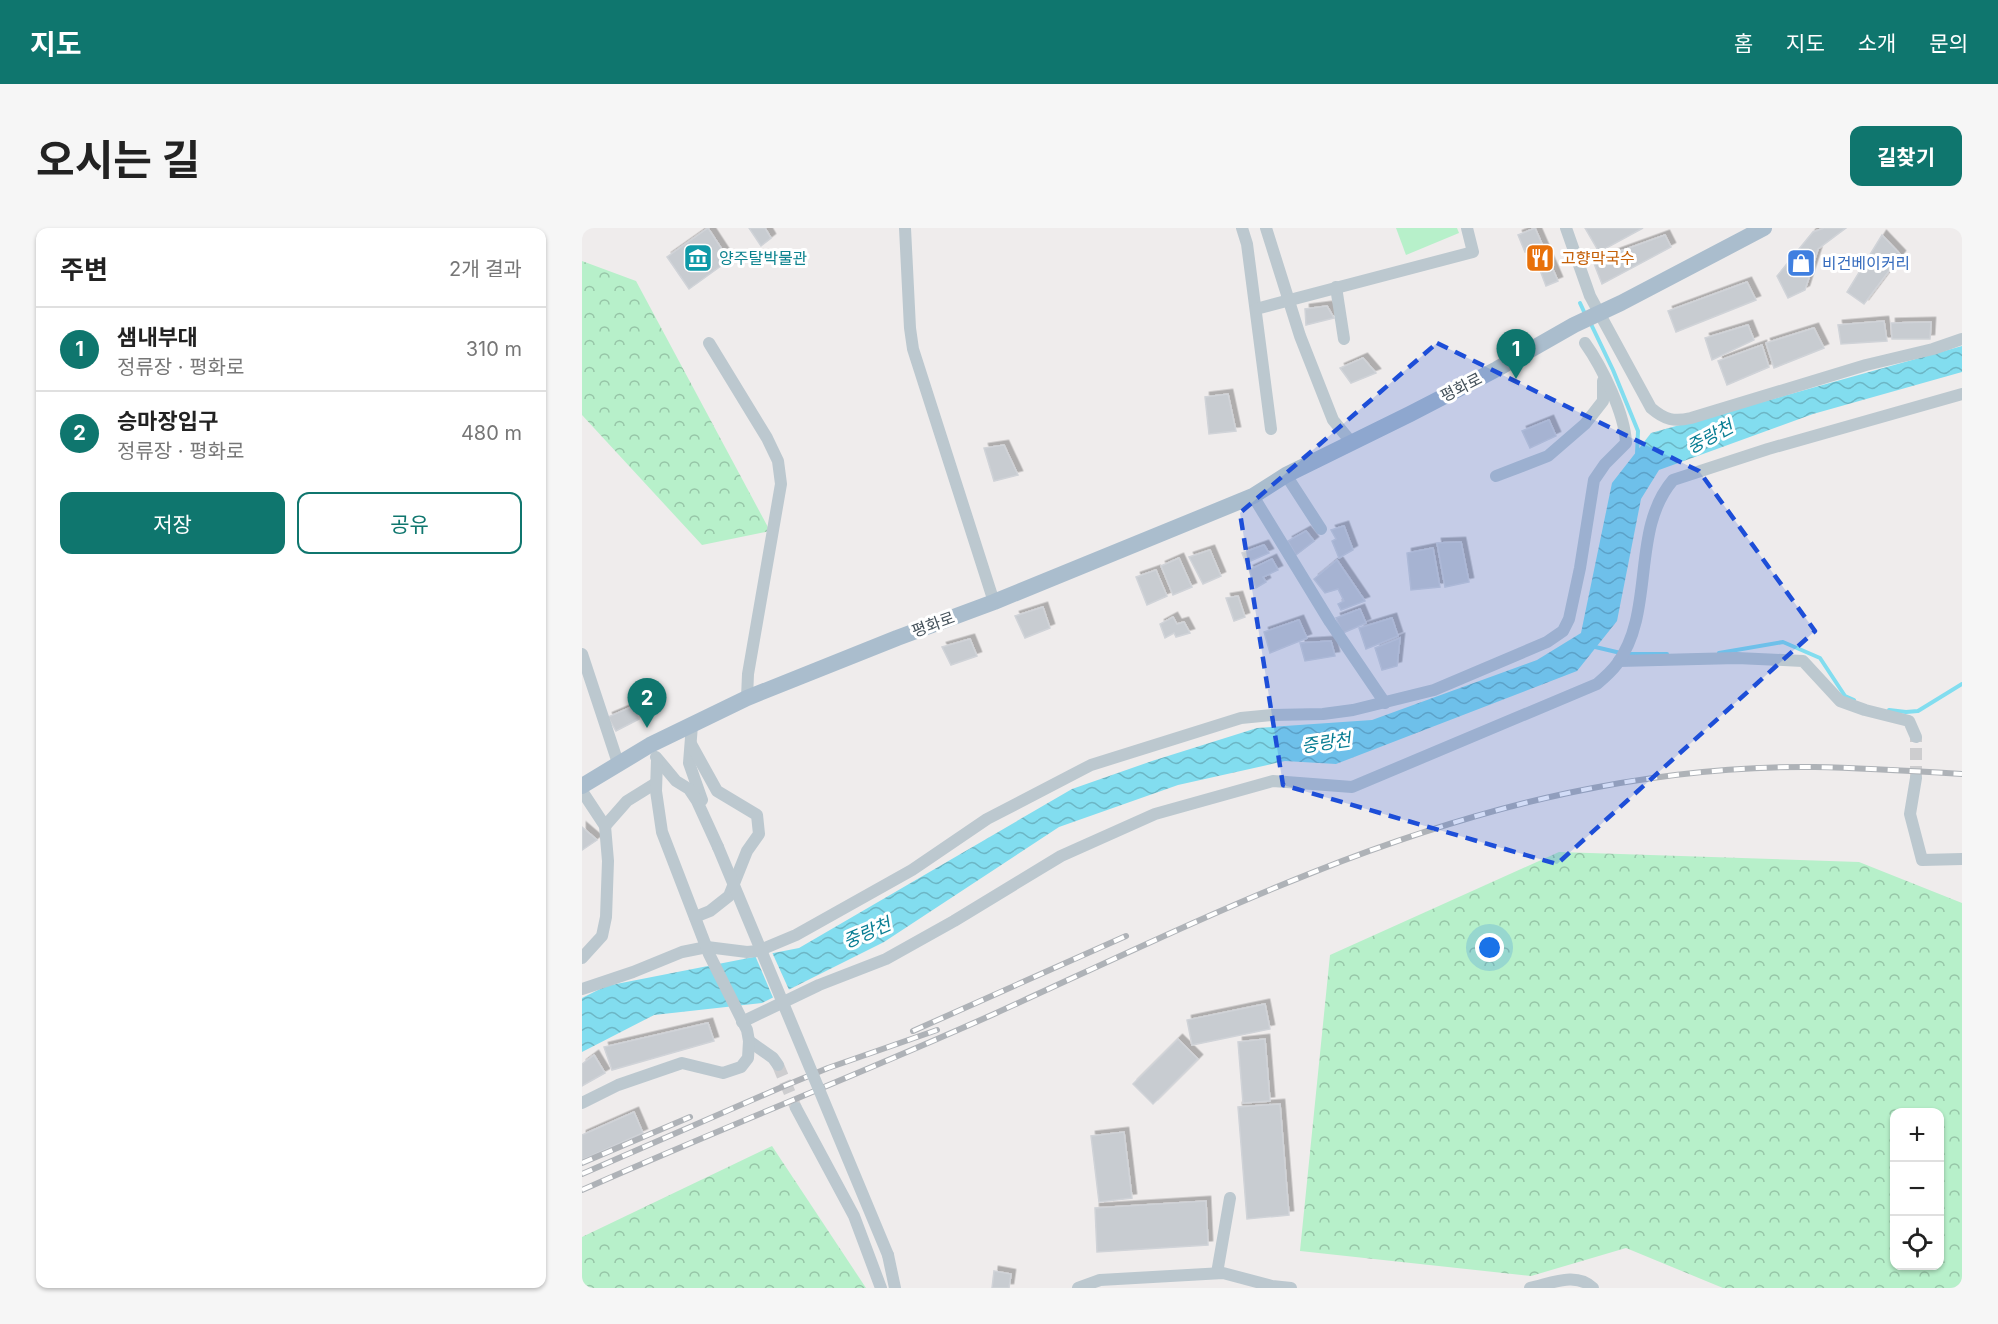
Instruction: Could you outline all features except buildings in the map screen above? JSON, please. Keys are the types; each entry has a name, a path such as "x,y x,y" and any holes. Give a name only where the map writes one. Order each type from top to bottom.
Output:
{"main road":[{"name":"평화로","path":"582,788 618,764 654,752 692,725 747,698 994,602 1253,496 1286,476 1497,369 1764,228"}],"street":[{"path":"905,228 913,349 994,602"},
{"path":"1242,228 1247,244 1271,429"},
{"path":"1266,228 1288,300 1333,420 1352,443"},
{"path":"1256,309 1473,252 1467,228"},
{"path":"1566,228 1590,296 1592,317 1651,408 1663,418 1677,421 1866,364 1933,349 1962,339"},
{"path":"1336,287 1344,339"},
{"path":"709,343 767,438 778,461 781,484 748,674 747,698"},
{"path":"582,989 682,952 758,951 796,935 912,870 987,819 1091,765 1241,718 1323,714 1353,710 1434,690 1547,642 1563,631 1569,619 1581,568 1594,480 1605,464 1626,443 1625,428 1603,374 1597,360 1585,343"},
{"path":"1496,476 1548,456 1585,424 1603,401 1603,374"},
{"path":"741,1019 886,959 1061,856 1155,814 1273,781 1353,787 1597,684 1623,654 1638,614 1651,525 1664,490 1673,480 1799,440 1962,394"},
{"path":"1286,476 1321,529"},
{"path":"1253,496 1330,622 1385,703"},
{"path":"582,654 618,764"},
{"path":"1623,654 1803,661 1840,700 1865,710 1909,721 1916,737"},
{"path":"692,725 689,763 707,819 888,1255 895,1288"},
{"path":"691,744 717,791 757,815 759,834 747,850 729,896 710,911 695,917"},
{"path":"654,752 676,781 689,789 707,819"},
{"path":"582,1103 618,1084 682,1063 723,1073 741,1067 748,1058 747,1030 708,951 662,832 654,752"},
{"path":"1916,778 1910,814 1922,860 1962,859"},
{"path":"605,826 627,801 656,783"},
{"name":"평화로","path":"582,788 605,826 608,861 606,917 602,936 582,958"},
{"path":"749,1041 773,1058 778,1065"},
{"path":"795,1108 854,1216 881,1288"},
{"path":"1217,1273 1230,1198"},
{"path":"1078,1288 1100,1280 1217,1273 1291,1288"},
{"path":"1530,1288 1576,1279 1583,1280 1593,1288"}],"highlighted area":[{"path":"1437,343 1699,471 1815,631 1557,864 1283,785 1240,513"}],"green space":[{"path":"1396,228 1457,228 1459,233 1406,255"},
{"path":"582,261 636,281 770,531 702,545 582,415"},
{"path":"1559,852 1859,862 1962,903 1962,1288 1723,1288 1626,1248 1531,1276 1300,1251 1330,955"},
{"path":"772,1146 866,1288 582,1288 582,1237"}],"water":[{"name":"중랑천","path":"1962,346 1962,372 1813,414 1659,470 1641,499 1617,621 1577,671 1336,764 1285,761 1178,785 1059,827 884,942 762,1003 654,1015 582,1052 582,998 606,986 799,948 1072,789 1257,728 1372,720 1537,660 1581,633 1612,483 1651,433"}],"pier":[{"path":"771,950 790,992 774,1000 754,953"}],"waterway":[{"path":"1580,303 1586,316"},
{"path":"1590,322 1638,431 1637,454"},
{"path":"1719,653 1783,642 1820,658 1845,696 1854,700"},
{"path":"1591,646 1625,654 1667,654"},
{"path":"1889,710 1918,711 1962,684"}],"tunnel":[{"path":"1916,737 1916,778"},
{"path":"778,1065 796,1108"}],"railway":[{"path":"582,1190 943,1037 1275,888 1346,859 1493,811 1598,787 1722,770 1815,767 1962,774"},
{"path":"913,1031 1126,936"},
{"path":"582,1174 828,1068 937,1030"},
{"path":"582,1163 690,1117"}],"place":[{"name":"양주탈박물관","path":"698,258"},
{"name":"고향막국수","path":"1540,258"},
{"name":"비건베이커리","path":"1801,263"},
{"name":"샘내부대","path":"1516,379"},
{"name":"승마장입구","path":"647,728"}]}
